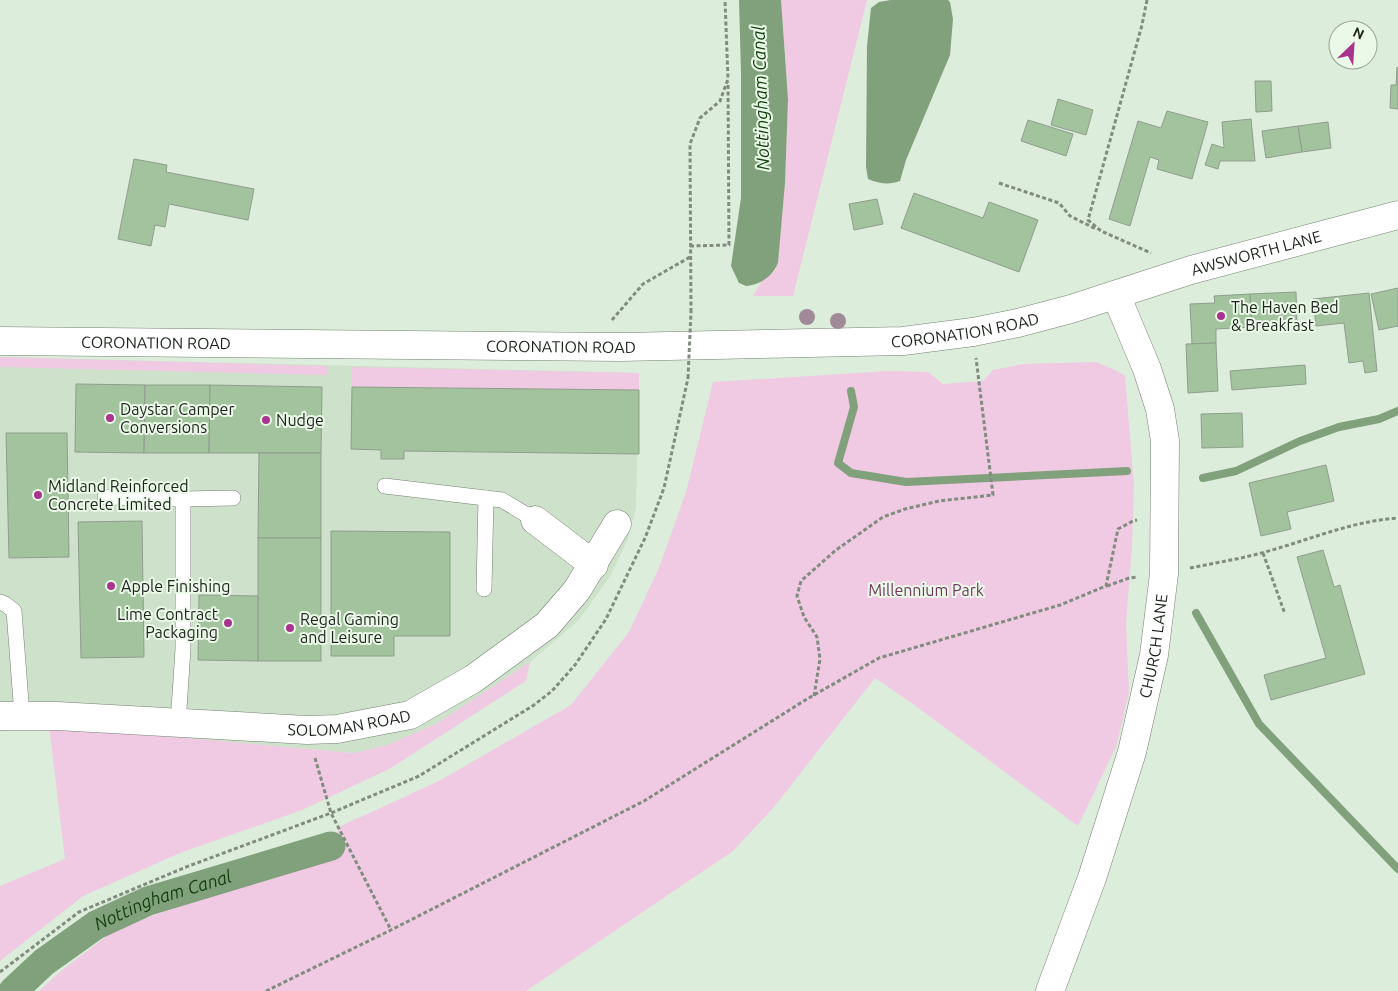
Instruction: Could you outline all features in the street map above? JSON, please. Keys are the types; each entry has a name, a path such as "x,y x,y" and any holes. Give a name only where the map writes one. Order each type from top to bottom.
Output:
{"street":[{"name":"AWSWORTH LANE","path":"1116,295 1174,276 1398,215"},
{"name":"CORONATION ROAD","path":"0,341 621,347 903,341 1018,324 1116,295"},
{"name":"CHURCH LANE","path":"1050,991 1092,878 1132,752 1154,655 1164,574 1166,441 1160,409 1116,295"},
{"path":"535,520 594,565"},
{"name":"SOLOMAN ROAD","path":"11,716 307,730 337,729 410,715 473,679 548,625 578,590 617,524"}],"lane":[{"path":"385,486 502,500 535,520"},
{"path":"105,497 233,498"},
{"path":"484,589 486,498"},
{"path":"178,724 182,649 183,499"},
{"path":"0,602 14,611 11,716"}],"path":[{"path":"690,246 729,245 727,15 725,0"},
{"path":"1101,231 1088,220 1142,25 1147,0"},
{"path":"0,972 79,912 186,867 331,813 419,776 534,705 552,691 575,665 606,619 646,538 664,488 688,378 692,312 690,144 700,118 720,102 728,79"},
{"path":"999,183 1059,203 1070,216 1161,257 1174,276"},
{"path":"610,322 643,284 690,257"},
{"path":"814,696 820,659 818,637 804,617 797,596 801,580 836,550 883,517 905,509 939,501 993,495 988,469 973,332"},
{"path":"266,991 644,802 814,696 879,658 1060,605 1106,586 1118,529 1133,521 1166,517"},
{"path":"1164,574 1263,553 1382,519 1398,518"},
{"path":"1263,553 1286,614"},
{"path":"307,730 331,813 391,930"}],"shaded area":[{"path":"0,357 639,373 636,507 628,539 611,575 579,620 530,662 436,724 387,745 354,753 49,726 0,731"}],"green space":[{"path":"781,0 867,0 793,296 753,296 762,281 774,272 778,263 785,183 788,99"},
{"path":"0,357 328,366 328,375 0,367"},
{"name":"Millennium Park","path":"1096,362 1125,376 1134,485 1132,547 1126,623 1129,693 1116,747 1078,826 875,678 774,807 733,851 526,991 39,991 61,971 112,932 154,915 323,858 341,826 439,781 571,705 629,632 659,568 686,492 713,382 888,371 928,372 943,384 983,381 993,370 1023,364"},
{"path":"352,367 639,373 639,390 352,387"},
{"path":"530,662 526,681 391,768 302,810 180,853 83,896 0,961 0,886 65,859 49,726 354,753 387,745 436,724"}],"water":[{"path":"739,0 781,0 788,99 785,183 778,263 773,272 765,279 756,284 746,286 739,283 731,266 741,198"},
{"path":"891,0 948,0 953,19 950,55 906,160 900,181 884,183 868,179 866,167 867,46 871,8 879,2"}],"building":[{"path":"1397,67 1398,109 1390,108 1391,85 1396,85"},
{"path":"1255,81 1271,81 1272,111 1256,112"},
{"path":"1058,99 1093,110 1086,135 1051,125"},
{"path":"1167,111 1208,122 1192,179 1157,169 1159,160 1150,157 1130,226 1109,219 1138,121 1161,128"},
{"path":"1251,119 1255,161 1220,161 1218,169 1205,165 1212,144 1224,148 1222,122"},
{"path":"1028,120 1073,134 1066,156 1021,141"},
{"path":"1328,122 1331,148 1302,152 1298,126"},
{"path":"1298,126 1302,152 1266,158 1262,131"},
{"path":"134,159 167,165 166,172 254,189 248,220 169,204 165,227 155,225 151,246 118,239"},
{"path":"914,193 983,218 989,202 1038,220 1019,272 901,228"},
{"path":"877,199 883,224 854,230 849,204"},
{"path":"1398,288 1398,326 1379,330 1371,294"},
{"path":"1296,292 1297,324 1252,327 1250,294"},
{"path":"1369,293 1377,371 1365,373 1363,361 1349,363 1344,323 1316,326 1313,299"},
{"name":"The Haven Bed & Breakfast","path":"1250,294 1252,327 1216,329 1216,343 1192,344 1190,304 1215,303 1214,296"},
{"path":"1216,343 1218,391 1188,393 1186,344"},
{"path":"1305,365 1306,384 1232,390 1230,371"},
{"name":"Daystar Camper Conversions","path":"76,384 145,385 144,453 75,452"},
{"path":"145,385 210,385 209,453 144,453"},
{"name":"Nudge","path":"210,385 322,387 321,453 209,453"},
{"path":"352,387 639,390 639,454 404,451 404,459 381,459 381,450 351,449"},
{"path":"1242,413 1243,447 1202,448 1201,414"},
{"name":"Midland Reinforced Concrete Limited","path":"6,433 67,433 69,557 9,558"},
{"path":"259,453 321,453 321,538 258,538"},
{"path":"1326,465 1334,501 1287,512 1291,529 1261,536 1249,483"},
{"name":"Apple Finishing","path":"142,521 144,657 81,658 78,522"},
{"path":"331,531 450,532 450,636 394,636 394,656 331,656"},
{"name":"Regal Gaming and Leisure","path":"258,538 321,538 321,661 258,661"},
{"path":"1323,550 1334,587 1340,585 1365,674 1271,700 1264,675 1326,658 1297,557"},
{"name":"Lime Contract Packaging","path":"199,595 258,596 258,661 198,660"}],"waterway":[{"path":"851,391 854,407 838,463 851,473 906,482 1127,471"},
{"path":"1203,478 1236,471 1300,441 1339,427 1379,419 1398,411"},
{"path":"1196,613 1259,724 1398,869"},
{"name":"Nottingham Canal","path":"13,991 44,962 96,925 148,901 331,846"}],"place":[{"name":"The Haven Bed & Breakfast","path":"1221,316"},
{"name":"Daystar Camper Conversions","path":"110,418"},
{"name":"Nudge","path":"266,420"},
{"name":"Midland Reinforced Concrete Limited","path":"38,495"},
{"name":"Apple Finishing","path":"111,586"},
{"name":"Lime Contract Packaging","path":"228,623"},
{"name":"Regal Gaming and Leisure","path":"290,628"}]}
